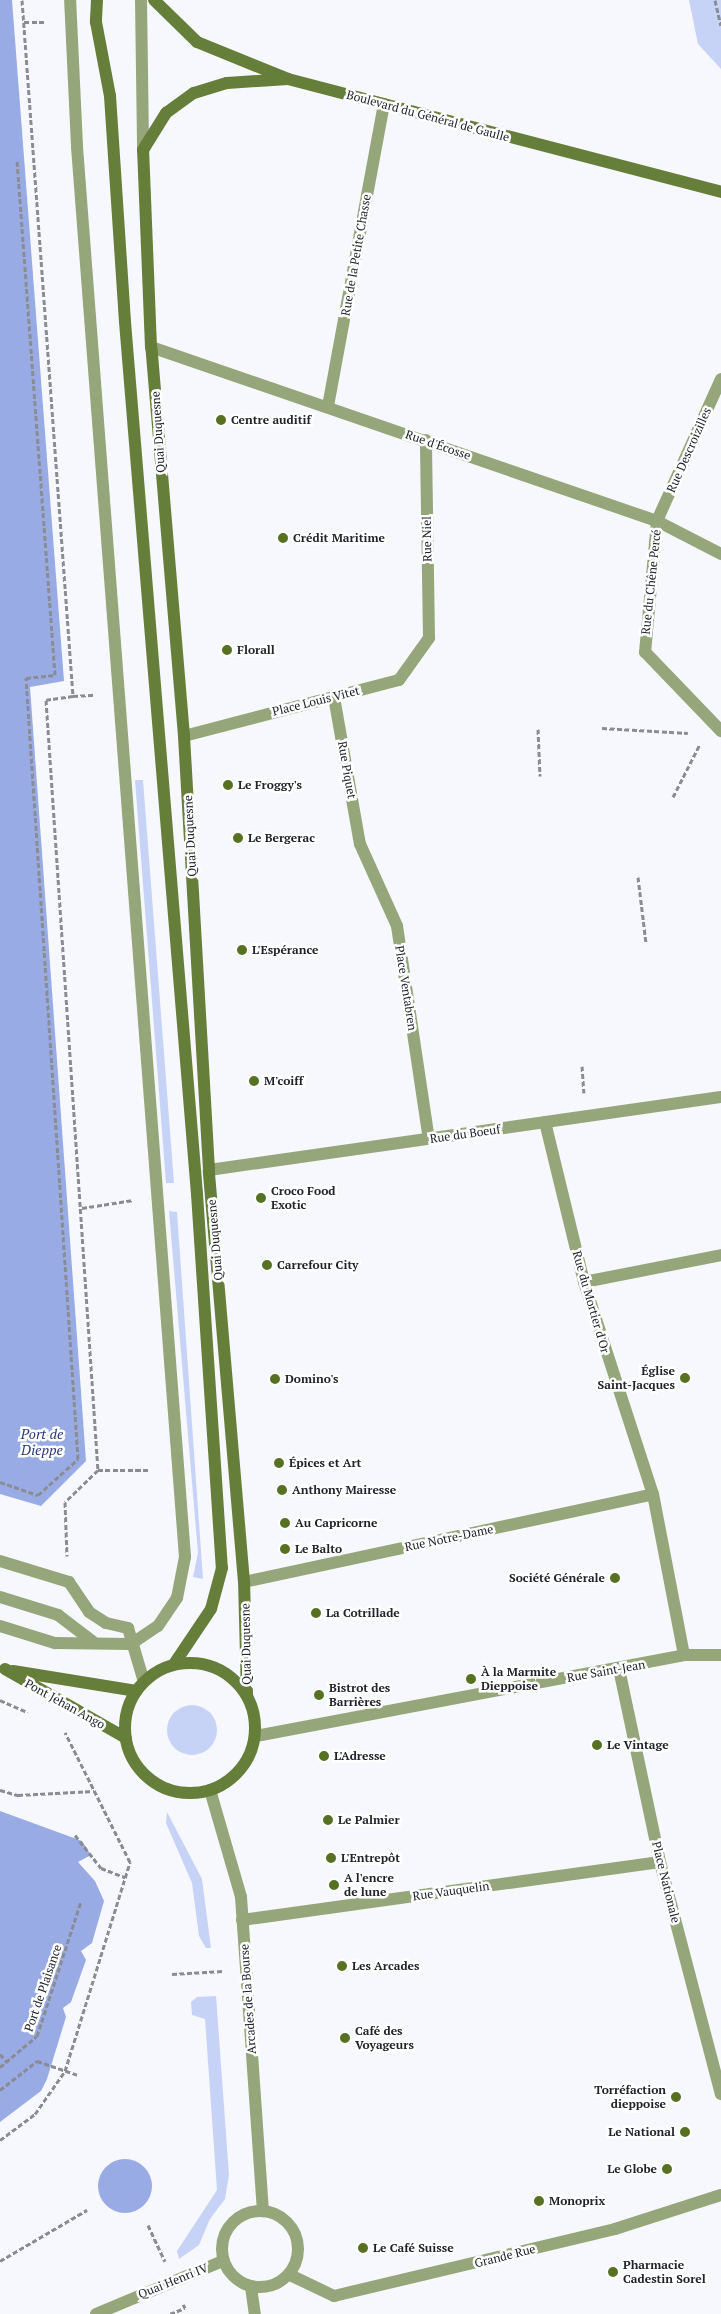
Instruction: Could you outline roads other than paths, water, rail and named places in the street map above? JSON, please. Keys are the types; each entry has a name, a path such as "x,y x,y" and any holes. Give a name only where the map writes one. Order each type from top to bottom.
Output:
{"main road":[{"name":"Quai Duquesne","path":"97,0 96,22 110,96 125,322 197,1194 222,1568 211,1610 174,1664"},
{"name":"Boulevard du Général de Gaulle","path":"154,0 197,42 288,79 721,192"},
{"path":"143,150 166,113 194,93 226,83 288,79"},
{"name":"Quai Duquesne","path":"143,150 151,347 184,736 209,1170 244,1582 247,1694"},
{"path":"195,1662 216,1667 247,1694 256,1736 241,1770 210,1790 180,1792 152,1780 135,1762 126,1738 125,1722 140,1686 174,1664 195,1662"},
{"name":"Pont Jehan Ango","path":"2,1669 140,1686"},
{"name":"Pont Jehan Ango","path":"2,1669 126,1738"}],"street":[{"path":"0,1626 55,1643 92,1641 131,1644 158,1626 177,1598 185,1557 70,0"},
{"path":"141,0 143,150"},
{"name":"Rue de la Petite Chasse","path":"328,406 384,104"},
{"name":"Rue d'Écosse","path":"151,347 328,406 657,521 721,554"},
{"name":"Rue Descroizilles","path":"657,521 721,379"},
{"name":"Rue Niel","path":"426,440 429,638"},
{"name":"Rue du Chêne Percé","path":"657,521 645,652 721,732"},
{"name":"Place Louis Vitet","path":"184,736 399,680 429,638"},
{"name":"Rue Piquet","path":"334,696 360,844"},
{"name":"Place Ventabren","path":"360,844 397,926 429,1139"},
{"name":"Rue du Boeuf","path":"209,1170 721,1097"},
{"name":"Rue du Mortier d'Or","path":"545,1122 584,1282 653,1494 684,1655"},
{"path":"584,1282 721,1256"},
{"name":"Rue Notre-Dame","path":"244,1582 653,1494"},
{"path":"0,1561 69,1582 89,1612 106,1623 128,1628 140,1686"},
{"path":"0,1597 58,1615 92,1641"},
{"name":"Rue Saint-Jean","path":"256,1736 619,1669 684,1655 721,1655"},
{"name":"Place Nationale","path":"619,1669 660,1862 721,2094"},
{"name":"Arcades de la Bourse","path":"210,1790 240,1897 247,1970 263,2211"},
{"name":"Rue Vauquelin","path":"242,1920 660,1862"},
{"name":"Grande Rue","path":"290,2274 334,2296 615,2229 721,2194"},
{"path":"263,2211 284,2219 297,2240 296,2264 290,2274 272,2286 251,2287 239,2282 223,2261 222,2248 231,2224 241,2216 263,2211"},
{"name":"Quai Henri IV","path":"96,2314 223,2261"},
{"path":"251,2287 255,2314"}],"water":[{"name":"Port de Dieppe","path":"0,0 12,0 64,681 30,687 86,1461 41,1506 0,1494"},
{"path":"0,1811 82,1841 91,1855 78,1862 95,1881 104,1901 92,1943 81,1951 86,1960 71,2002 63,2008 66,2017 47,2079 41,2091 0,2122"},
{"path":"120,2159 130,2159 140,2163 148,2171 152,2186 148,2201 140,2209 130,2213 120,2213 110,2209 102,2201 98,2191 98,2181 102,2171 110,2163"}],"place":[{"name":"Centre auditif","path":"221,420"},
{"name":"Crédit Maritime","path":"283,538"},
{"name":"Florall","path":"227,650"},
{"name":"Le Froggy's","path":"228,785"},
{"name":"Le Bergerac","path":"238,838"},
{"name":"L'Espérance","path":"242,950"},
{"name":"M'coiff","path":"254,1081"},
{"name":"Croco Food Exotic","path":"261,1198"},
{"name":"Carrefour City","path":"267,1265"},
{"name":"Église Saint-Jacques","path":"685,1378"},
{"name":"Domino's","path":"275,1379"},
{"name":"Épices et Art","path":"279,1463"},
{"name":"Anthony Mairesse","path":"282,1490"},
{"name":"Au Capricorne","path":"285,1523"},
{"name":"Le Balto","path":"285,1549"},
{"name":"Société Générale","path":"615,1578"},
{"name":"La Cotrillade","path":"316,1613"},
{"name":"À la Marmite Dieppoise","path":"471,1679"},
{"name":"Bistrot des Barrières","path":"319,1695"},
{"name":"Le Vintage","path":"597,1745"},
{"name":"L'Adresse","path":"324,1756"},
{"name":"Le Palmier","path":"328,1820"},
{"name":"L'Entrepôt","path":"331,1858"},
{"name":"A l'encre de lune","path":"334,1885"},
{"name":"Les Arcades","path":"342,1966"},
{"name":"Café des Voyageurs","path":"345,2038"},
{"name":"Torréfaction dieppoise","path":"676,2097"},
{"name":"Le National","path":"685,2132"},
{"name":"Le Globe","path":"667,2169"},
{"name":"Monoprix","path":"539,2201"},
{"name":"Le Café Suisse","path":"363,2248"},
{"name":"Pharmacie Cadestin Sorel","path":"613,2272"}]}
